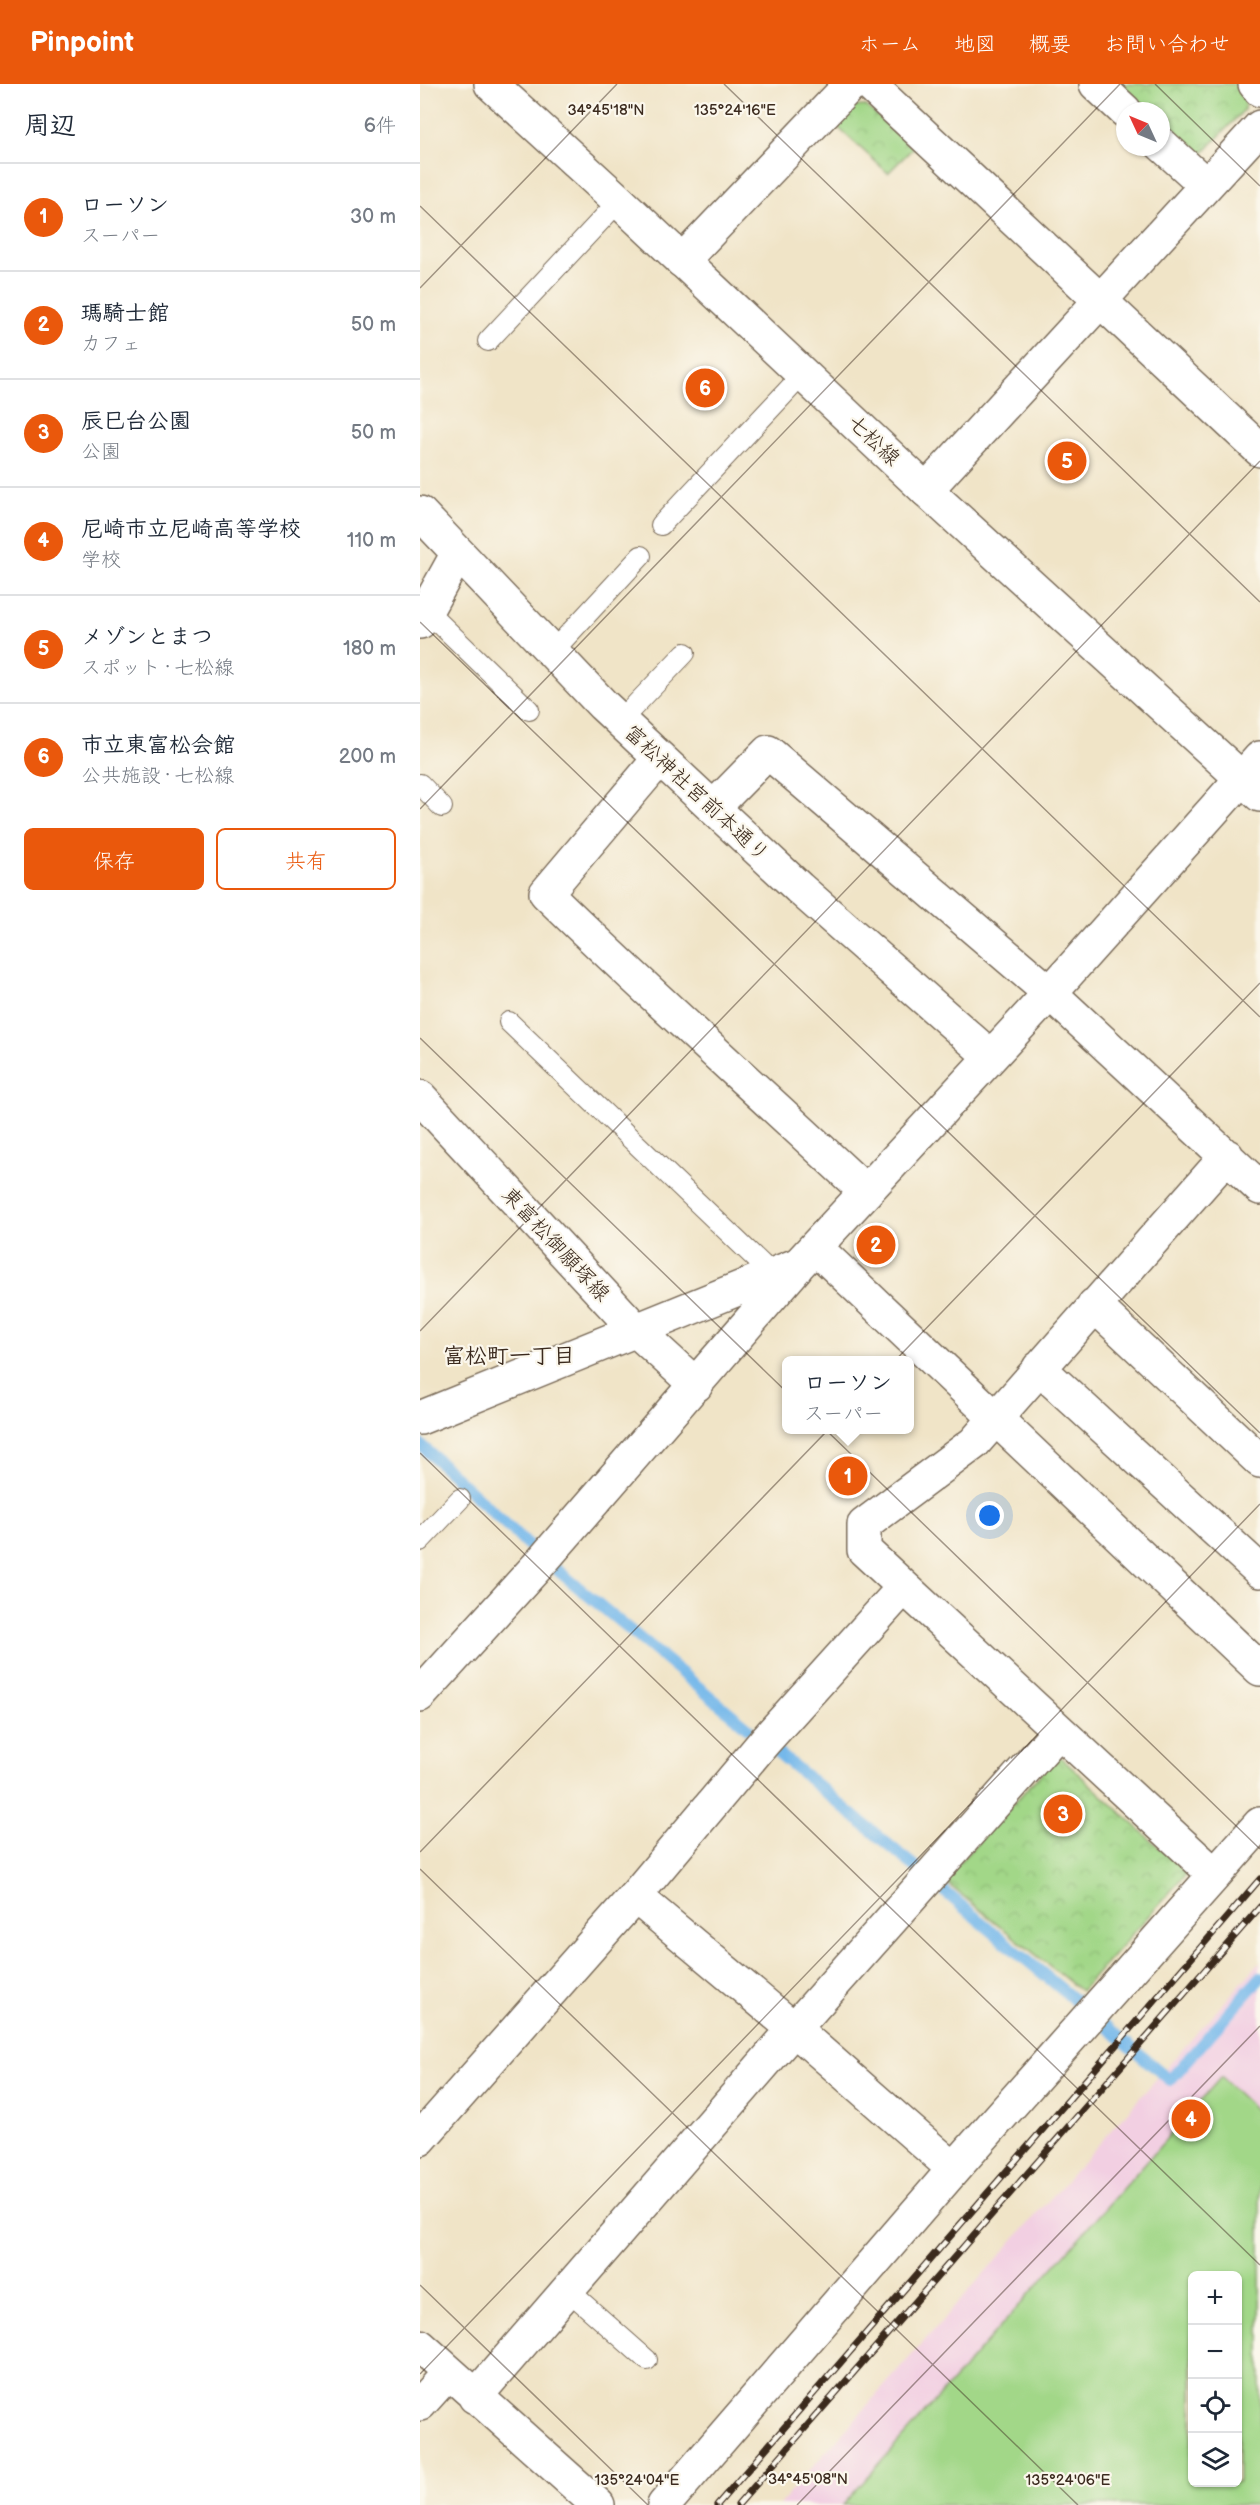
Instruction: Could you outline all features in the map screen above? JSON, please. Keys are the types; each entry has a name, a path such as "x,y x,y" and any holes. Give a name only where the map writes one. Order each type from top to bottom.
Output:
{"street":[{"name":"七松線","path":"490,84 804,373 926,490 1254,777"},
{"path":"682,261 851,84"},
{"path":"869,84 1260,450"},
{"path":"1096,84 1116,103"},
{"path":"1256,84 1260,90"},
{"path":"926,490 1260,127"},
{"path":"1170,152 1206,185"},
{"name":"富松神社宮前本通り","path":"420,513 620,721 799,888 990,1056"},
{"path":"423,616 458,553"},
{"path":"713,808 768,752 1050,993 1260,1188"},
{"path":"660,758 546,893 643,988 743,1076 866,1192"},
{"path":"420,1695 543,1560 696,1385 795,1262 866,1192 990,1056 1254,777"},
{"name":"東富松御願塚線","path":"420,1097 637,1331 696,1385"},
{"path":"1215,1875 864,1550 864,1525 974,1443 1227,1156"},
{"path":"420,1418 637,1331 795,1262"},
{"path":"795,1262 995,1419 1260,1669"},
{"path":"1094,1305 1260,1461"},
{"path":"1039,1368 1260,1571"},
{"path":"420,2139 635,1896 765,1741 904,1587"},
{"path":"475,2397 794,2029 1059,1731"},
{"path":"664,2505 954,2169 1260,1824"},
{"path":"635,1896 794,2029 954,2169"},
{"path":"420,2346 598,2505"},
{"path":"420,2404 448,2373"}],"lane":[{"path":"488,341 619,201"},
{"path":"661,525 804,373"},
{"path":"553,651 641,556"},
{"path":"423,616 529,710"},
{"path":"620,721 685,653"},
{"path":"420,784 442,807"},
{"path":"509,1022 795,1262"},
{"path":"420,1541 459,1499"},
{"path":"568,2290 647,2360"}],"shaded area":[{"path":"1260,1962 1260,2505 779,2505"}],"green space":[{"path":"1113,84 1238,84 1246,95 1244,110 1203,153 1191,155 1170,135 1170,102 1133,102"},
{"path":"866,106 913,148 888,173 833,123 847,107"},
{"path":"1058,1755 1187,1873 1081,1991 943,1880"},
{"path":"1221,2077 1260,2114 1260,2505 843,2505"}],"waterway":[{"path":"420,1444 528,1545"},
{"path":"555,1568 748,1728"},
{"path":"776,1751 1077,2002"},
{"path":"1106,2026 1170,2080 1260,1978"}],"railway":[{"path":"717,2505 1260,1879"},
{"path":"738,2505 1260,1907"}],"place":[{"name":"市立東富松会館","path":"705,388"},
{"name":"メゾンとまつ","path":"1067,461"},
{"name":"瑪騎士館","path":"876,1245"},
{"name":"ローソン","path":"848,1476"},
{"name":"辰巳台公園","path":"1063,1814"},
{"name":"尼崎市立尼崎高等学校","path":"1191,2119"}],"district":[{"name":"富松町一丁目","path":"509,1355"}]}
